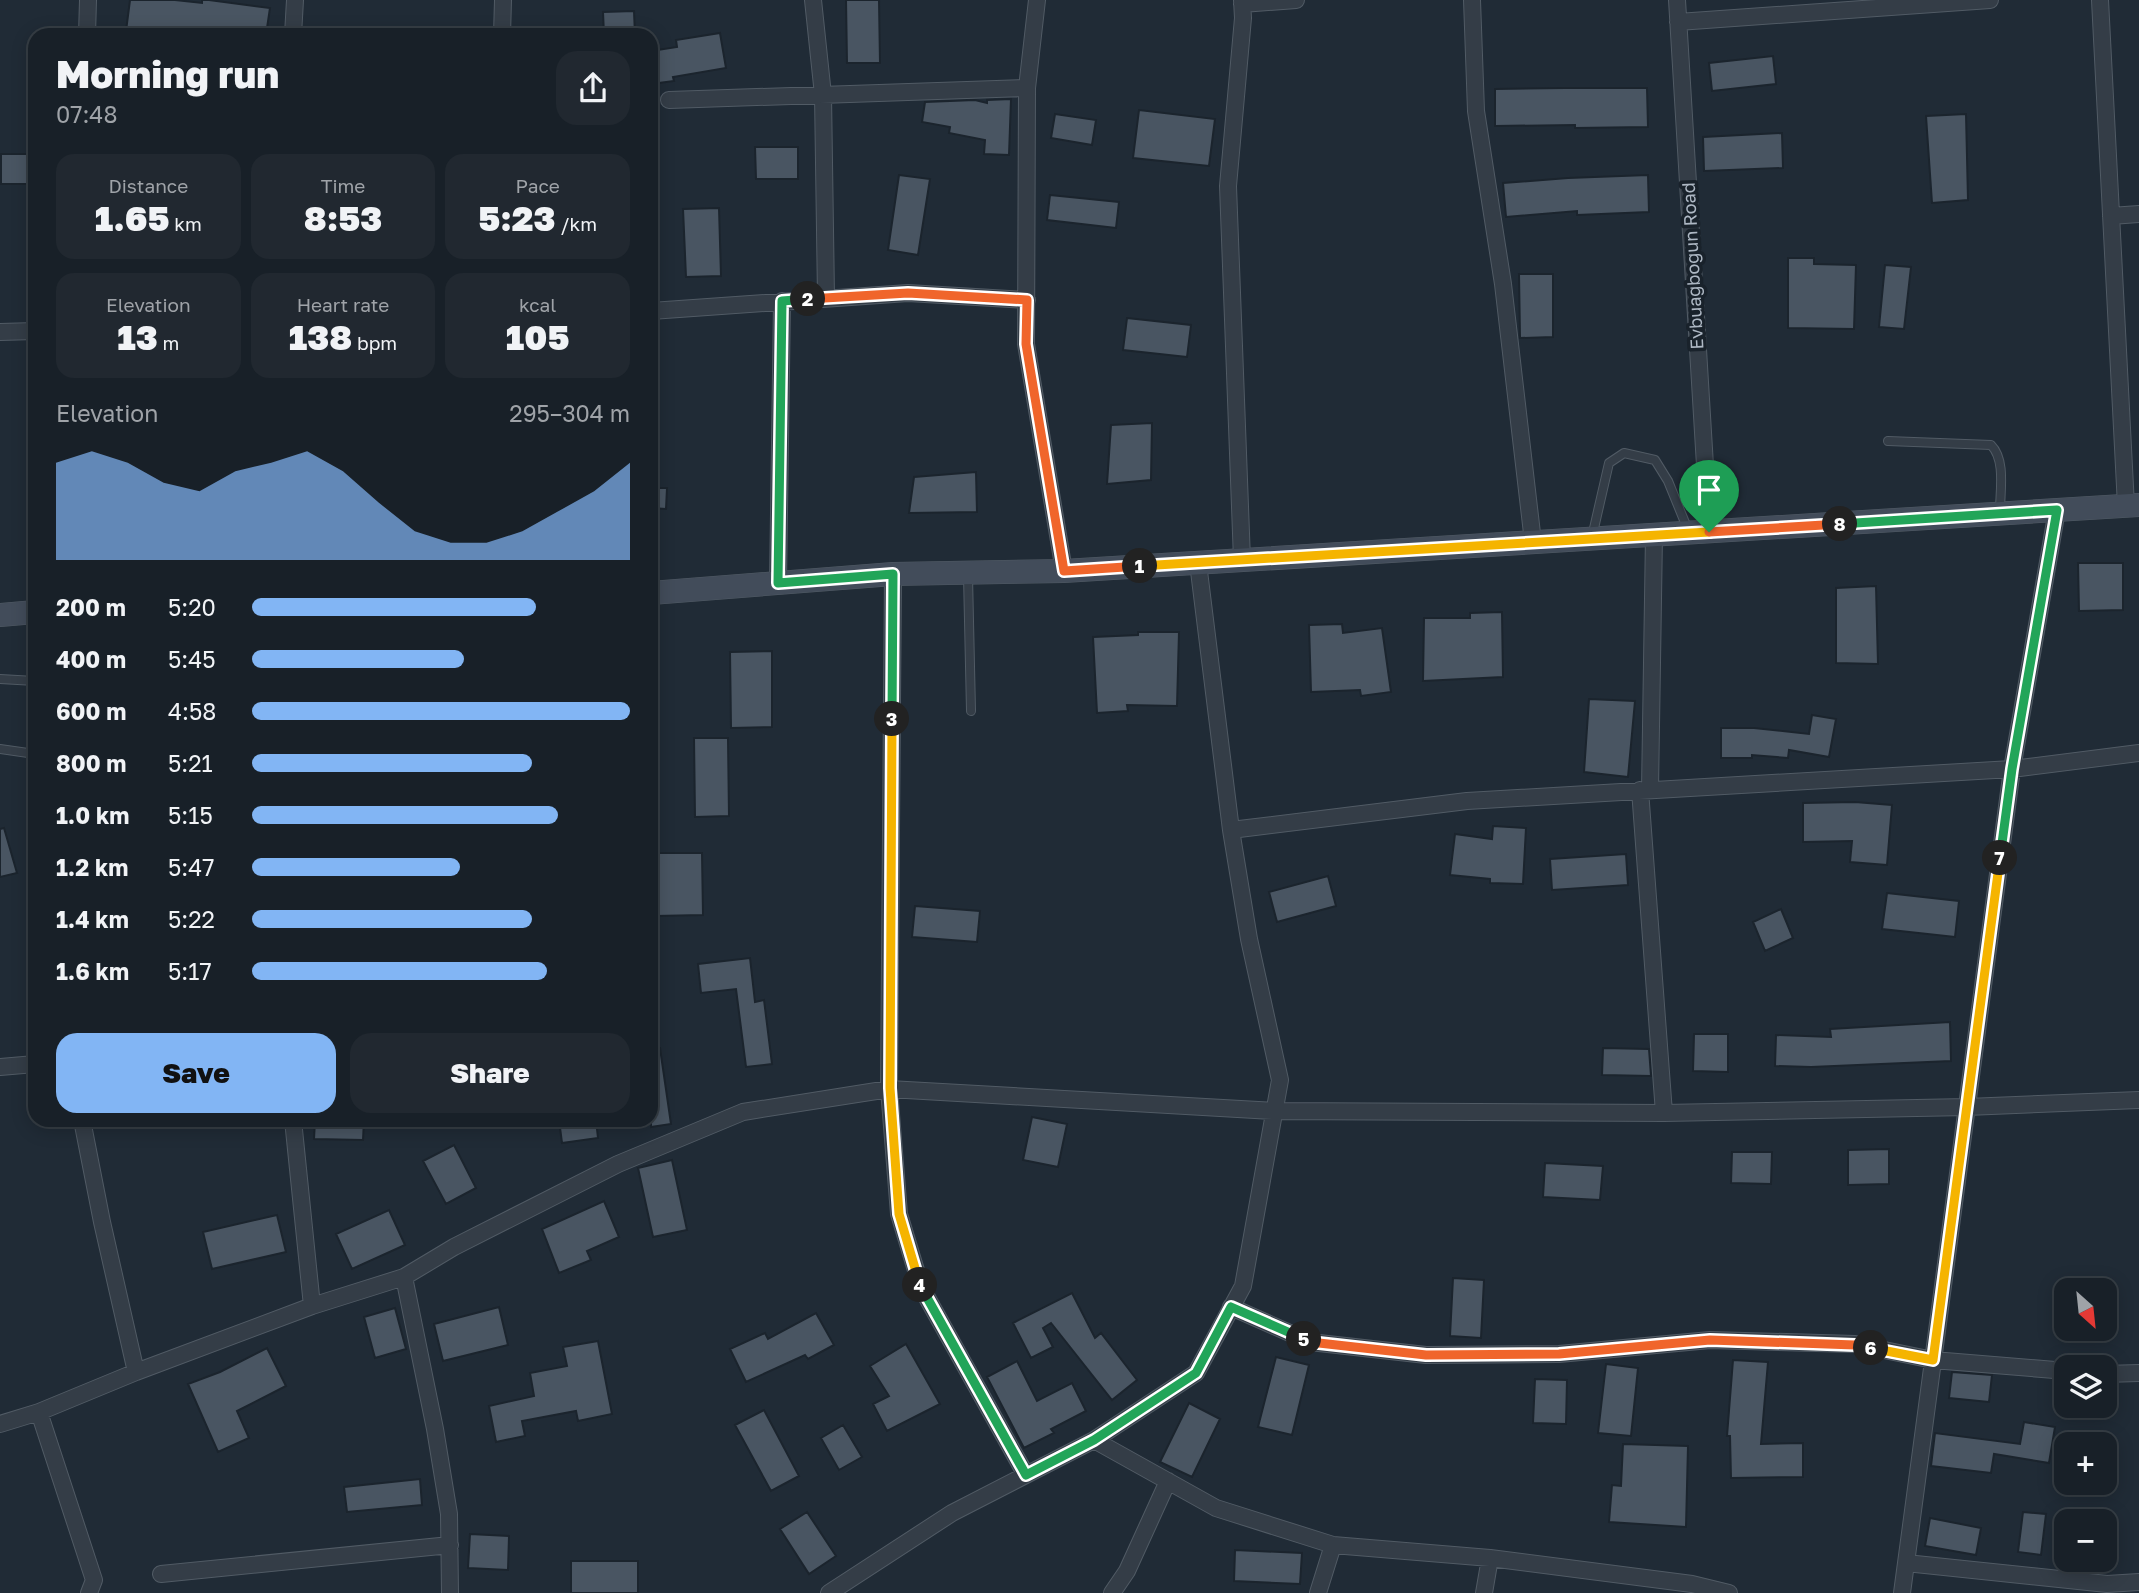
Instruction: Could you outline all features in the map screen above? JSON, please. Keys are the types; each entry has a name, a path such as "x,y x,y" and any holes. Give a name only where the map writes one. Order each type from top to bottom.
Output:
{"main road":[{"path":"658,592 893,574 1064,571 2132,505"},
{"path":"0,615 28,613"}],"street":[{"path":"87,28 89,0"},
{"path":"293,28 295,0"},
{"path":"502,28 503,0"},
{"path":"813,0 823,95 826,297"},
{"path":"1037,0 1027,88 1026,344 1064,571"},
{"path":"1242,560 1228,186 1243,18 1242,2 1296,0"},
{"path":"1472,0 1475,111 1503,284 1533,542"},
{"name":"Evbuagbogun Road","path":"1677,0 1699,532"},
{"path":"1678,22 1990,0"},
{"path":"2100,0 2111,216 2132,505"},
{"path":"670,100 1027,88"},
{"path":"2111,216 2139,214"},
{"path":"658,310 908,293 1027,300"},
{"path":"778,583 782,301"},
{"path":"0,332 28,331"},
{"path":"1902,1593 2012,769 2057,510"},
{"path":"1654,535 1645,790 1664,1113"},
{"path":"829,1593 952,1513 1094,1440 1196,1373 1243,1286 1280,1080 1249,939 1231,830 1198,563"},
{"path":"893,574 890,1088 899,1214 921,1287 1026,1475"},
{"path":"1231,830 1467,801 2012,769 2139,753"},
{"path":"0,1067 28,1065"},
{"path":"0,1424 39,1412 136,1372 312,1306 404,1277 454,1247 618,1164 743,1112 890,1088 1275,1111 1664,1113 1967,1107 2139,1100"},
{"path":"83,1127 136,1372"},
{"path":"294,1127 312,1306"},
{"path":"404,1277 435,1429 449,1514 450,1593"},
{"path":"1231,1307 1310,1342 1426,1355 1559,1354 1710,1340 1855,1345 1933,1360 2054,1370"},
{"path":"2117,1374 2139,1373"},
{"path":"39,1412 93,1580 89,1593"},
{"path":"1094,1440 1216,1508 1333,1545 1490,1558 1692,1584 1729,1593"},
{"path":"1112,1593 1127,1571 1168,1481"},
{"path":"161,1574 450,1545"},
{"path":"1318,1593 1333,1545"},
{"path":"1484,1593 1490,1558"},
{"path":"1906,1563 2108,1584 2139,1582"}],"lane":[{"path":"1888,441 1991,445 1997,450 2000,461 2000,514"},
{"path":"1592,539 1609,463 1625,453 1644,455 1655,460 1699,532"},
{"path":"968,573 971,711"},
{"path":"0,679 28,681"},
{"path":"0,749 28,753"}],"building":[{"path":"130,0 202,3 202,0 209,0 270,8 267,28 126,28"},
{"path":"846,0 879,0 880,63 847,63"},
{"path":"634,11 635,28 604,28 603,12"},
{"path":"720,33 726,68 673,77 674,81 658,83 658,50 677,47 676,40"},
{"path":"1773,56 1776,84 1712,91 1709,63"},
{"path":"1647,88 1648,127 1495,126 1495,89"},
{"path":"1011,99 1009,155 984,154 985,140 949,133 950,127 922,122 925,102 975,100 987,103 987,100"},
{"path":"1139,110 1215,119 1209,166 1133,158"},
{"path":"1055,114 1096,120 1092,145 1051,138"},
{"path":"1966,114 1968,200 1932,203 1926,116"},
{"path":"1782,133 1783,168 1704,171 1703,137"},
{"path":"755,147 798,147 798,179 756,179"},
{"path":"1,154 28,154 28,184 1,184"},
{"path":"899,175 930,179 918,255 888,250"},
{"path":"1648,175 1649,212 1577,215 1577,211 1506,217 1503,183"},
{"path":"1050,195 1119,202 1116,228 1047,220"},
{"path":"719,208 721,276 686,277 683,209"},
{"path":"1788,258 1814,258 1814,264 1856,265 1854,329 1788,328"},
{"path":"1885,265 1911,267 1904,329 1879,327"},
{"path":"1519,274 1553,274 1553,337 1520,338"},
{"path":"1127,318 1191,325 1187,357 1123,350"},
{"path":"1152,423 1151,480 1107,484 1111,425"},
{"path":"976,472 977,512 909,513 914,477"},
{"path":"658,488 667,488 666,509 658,508"},
{"path":"2078,563 2123,563 2123,610 2079,611"},
{"path":"1876,586 1878,664 1836,663 1836,588"},
{"path":"1502,612 1503,677 1423,681 1424,618 1470,618 1470,613"},
{"path":"1342,624 1343,633 1382,628 1391,692 1361,696 1360,690 1311,692 1309,625"},
{"path":"1138,632 1179,632 1177,706 1127,705 1128,711 1097,713 1093,637 1138,635"},
{"path":"772,651 772,727 731,728 730,652"},
{"path":"1589,699 1635,701 1628,777 1584,772"},
{"path":"1812,715 1836,719 1829,757 1789,750 1788,758 1752,755 1752,758 1721,758 1721,728 1754,728 1809,734"},
{"path":"694,738 728,738 729,816 695,817"},
{"path":"1855,802 1892,805 1887,865 1850,862 1852,841 1803,842 1803,803"},
{"path":"1493,826 1526,828 1523,884 1490,883 1490,879 1450,875 1455,834 1492,839"},
{"path":"4,828 17,873 0,877 0,829"},
{"path":"658,853 702,853 703,915 658,916"},
{"path":"1626,854 1628,885 1552,890 1550,859"},
{"path":"1328,876 1336,906 1277,922 1269,892"},
{"path":"1887,893 1959,901 1955,937 1882,929"},
{"path":"915,906 980,911 977,942 912,937"},
{"path":"1781,909 1793,938 1765,951 1753,922"},
{"path":"750,958 755,1002 764,1000 772,1064 746,1067 736,989 701,993 698,964"},
{"path":"1950,1022 1951,1061 1775,1066 1776,1035 1831,1037 1830,1029"},
{"path":"1694,1034 1728,1034 1728,1072 1693,1071"},
{"path":"658,1048 671,1124 658,1126"},
{"path":"1603,1048 1649,1049 1651,1076 1602,1075"},
{"path":"1032,1117 1067,1124 1058,1167 1023,1160"},
{"path":"315,1127 364,1127 363,1140 314,1139"},
{"path":"560,1127 597,1127 598,1138 562,1143"},
{"path":"454,1145 476,1188 446,1204 423,1161"},
{"path":"1889,1149 1889,1184 1848,1185 1848,1150"},
{"path":"1732,1152 1772,1152 1771,1184 1731,1183"},
{"path":"672,1160 687,1230 653,1237 638,1168"},
{"path":"1545,1163 1603,1166 1600,1200 1543,1197"},
{"path":"604,1201 619,1237 587,1251 591,1260 559,1273 542,1229"},
{"path":"389,1210 405,1245 352,1269 336,1234"},
{"path":"277,1215 286,1252 212,1269 203,1232"},
{"path":"1453,1278 1484,1280 1481,1338 1450,1336"},
{"path":"1072,1293 1095,1338 1101,1333 1137,1380 1112,1400 1051,1323 1043,1328 1053,1347 1031,1358 1013,1323"},
{"path":"499,1307 508,1345 443,1361 434,1324"},
{"path":"395,1308 406,1349 375,1358 364,1317"},
{"path":"816,1313 834,1345 808,1359 805,1355 746,1382 730,1349 765,1333 768,1339"},
{"path":"598,1341 612,1414 578,1421 576,1411 522,1421 525,1436 496,1442 489,1406 534,1396 530,1373 567,1366 563,1347"},
{"path":"906,1344 940,1404 887,1431 873,1404 889,1396 870,1366"},
{"path":"267,1348 286,1386 237,1411 249,1438 218,1452 188,1384 220,1372"},
{"path":"1276,1357 1309,1365 1292,1435 1258,1427"},
{"path":"1733,1360 1768,1362 1761,1444 1803,1443 1803,1477 1731,1478 1730,1436 1727,1436"},
{"path":"1017,1361 1037,1401 1072,1383 1086,1411 1051,1429 1054,1433 1024,1448 987,1377"},
{"path":"1606,1364 1638,1368 1631,1436 1598,1433"},
{"path":"1952,1372 1992,1375 1989,1402 1949,1398"},
{"path":"1535,1379 1567,1380 1566,1424 1533,1423"},
{"path":"1189,1403 1220,1419 1192,1477 1160,1462"},
{"path":"764,1410 799,1476 771,1491 735,1425"},
{"path":"2024,1422 2055,1427 2049,1463 1994,1454 1991,1473 1931,1466 1935,1433 2020,1444"},
{"path":"843,1425 862,1457 839,1470 821,1438"},
{"path":"1623,1444 1688,1446 1686,1527 1609,1522 1612,1485 1621,1486"},
{"path":"420,1479 422,1505 347,1512 344,1487"},
{"path":"807,1512 836,1556 809,1574 780,1529"},
{"path":"2023,1512 2046,1514 2041,1555 2018,1552"},
{"path":"1930,1518 1981,1528 1976,1555 1925,1546"},
{"path":"470,1534 509,1536 508,1570 468,1568"},
{"path":"1235,1550 1302,1553 1300,1584 1234,1581"},
{"path":"571,1561 638,1561 638,1593 571,1593"}],"route":[{"path":"908,293 1027,300 1026,344 1064,571 1709,532 2057,510 2012,769 1933,1360 1855,1345 1710,1340 1559,1354 1426,1355 1310,1342 1231,1307 1196,1373 1094,1440 1026,1475 921,1287 899,1214 890,1088 893,574 778,583 782,301 908,293"}]}
